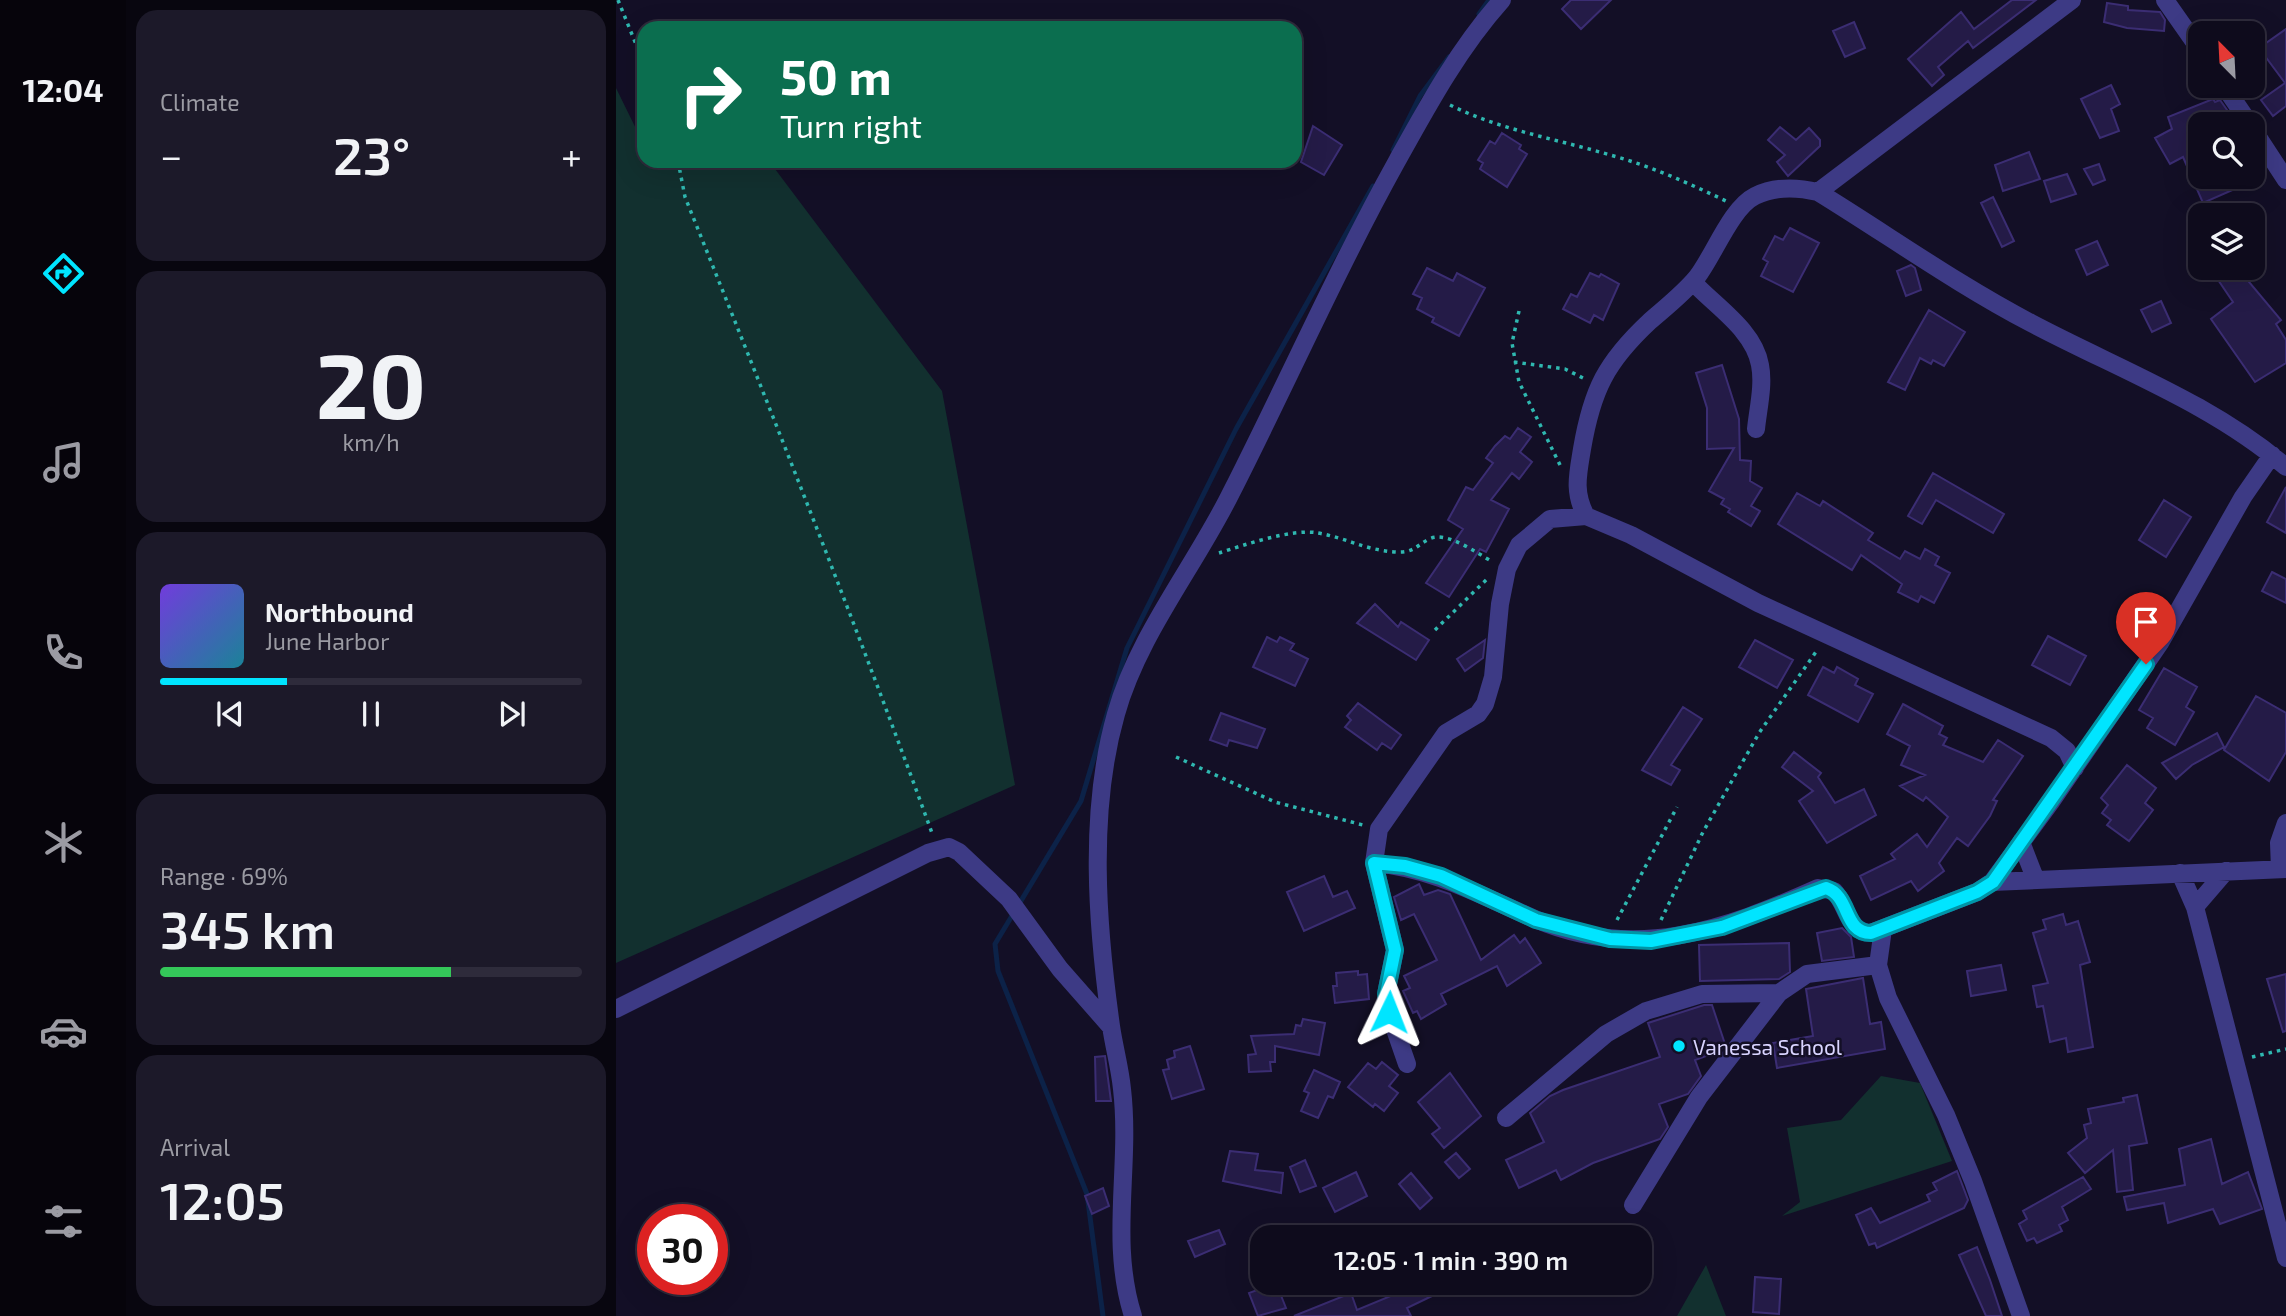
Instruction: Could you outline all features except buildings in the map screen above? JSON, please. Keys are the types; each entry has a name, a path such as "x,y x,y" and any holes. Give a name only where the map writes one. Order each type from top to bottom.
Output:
{"street":[{"path":"1133,1316 1121,1266 1119,1234 1125,1170 1123,1090 1111,1027 1100,885 1101,813 1106,764 1116,713 1136,665 1231,495 1377,196 1432,96 1482,22 1502,0"},
{"path":"1818,192 2072,0"},
{"path":"2165,0 2188,33"},
{"path":"2265,148 2286,180"},
{"path":"1586,516 1576,492 1587,423 1596,388 1629,341 1693,282 1711,259 1741,208 1753,197 1768,191 1800,188 1818,192 2029,322 2217,416 2257,442 2279,461 2243,497 2160,643 1993,882"},
{"path":"1693,282 1747,336 1757,352 1760,383 1756,429"},
{"path":"1407,1064 1389,1012 1386,994 1395,950 1374,863 1379,829 1439,740 1453,727 1478,714 1485,704 1493,677 1505,568 1519,545 1536,528 1550,519 1586,516 1827,635 2059,743 2075,768"},
{"path":"1374,863 1405,866 1441,876 1536,920 1610,939 1651,941 1722,927 1826,888 1842,899 1853,926 1859,931 1871,933 1960,899 1993,882 2035,878 2283,869 2279,843 2286,823"},
{"path":"2021,842 2035,878"},
{"path":"616,1009 938,849 949,848 959,852 1009,899 1060,969 1111,1027"},
{"path":"2195,907 2226,871"},
{"path":"2180,873 2195,907 2286,1258"},
{"path":"1883,929 1878,965 1888,998 1934,1090 1973,1181 2021,1316"},
{"path":"1633,1205 1699,1097 1779,993 1807,974 1878,965"},
{"path":"1506,1118 1606,1034 1646,1011 1702,994 1779,993"}],"path":[{"path":"618,0 637,47"},
{"path":"1432,96 1491,122 1614,155 1675,176 1741,208"},
{"path":"679,168 685,197 787,459 833,566 938,849"},
{"path":"1519,311 1512,343 1514,362 1530,406 1576,492"},
{"path":"1514,362 1565,369 1596,388"},
{"path":"1194,561 1262,541 1318,532 1355,546 1399,552 1413,551 1431,538 1444,537 1505,568 1472,592 1435,630"},
{"path":"1651,941 1703,832 1759,733 1827,635"},
{"path":"1176,757 1275,802 1379,829"},
{"path":"1610,939 1677,807"},
{"path":"2239,1071 2250,1058 2286,1049"}],"green space":[{"path":"616,88 637,131 637,168 774,168 942,391 1015,785 616,963"},
{"path":"1881,1076 1920,1083 1952,1161 1782,1216 1800,1202 1787,1128 1841,1120"},
{"path":"1706,1265 1726,1316 1677,1316"}],"waterway":[{"path":"1479,14 1489,0"},
{"path":"1393,150 1420,96 1449,57"},
{"path":"1103,1316 1087,1194 998,971 995,944 1081,801 1127,648 1236,429 1373,186"}],"place":[{"name":"Vanessa School","path":"1679,1046"}],"route":[{"path":"1389,1012 1386,994 1395,950 1374,863 1405,866 1441,876 1536,920 1610,939 1651,941 1690,935 1750,917 1818,888 1834,891 1842,899 1853,926 1859,931 1871,933 1951,903 1993,882 2146,664"}]}
